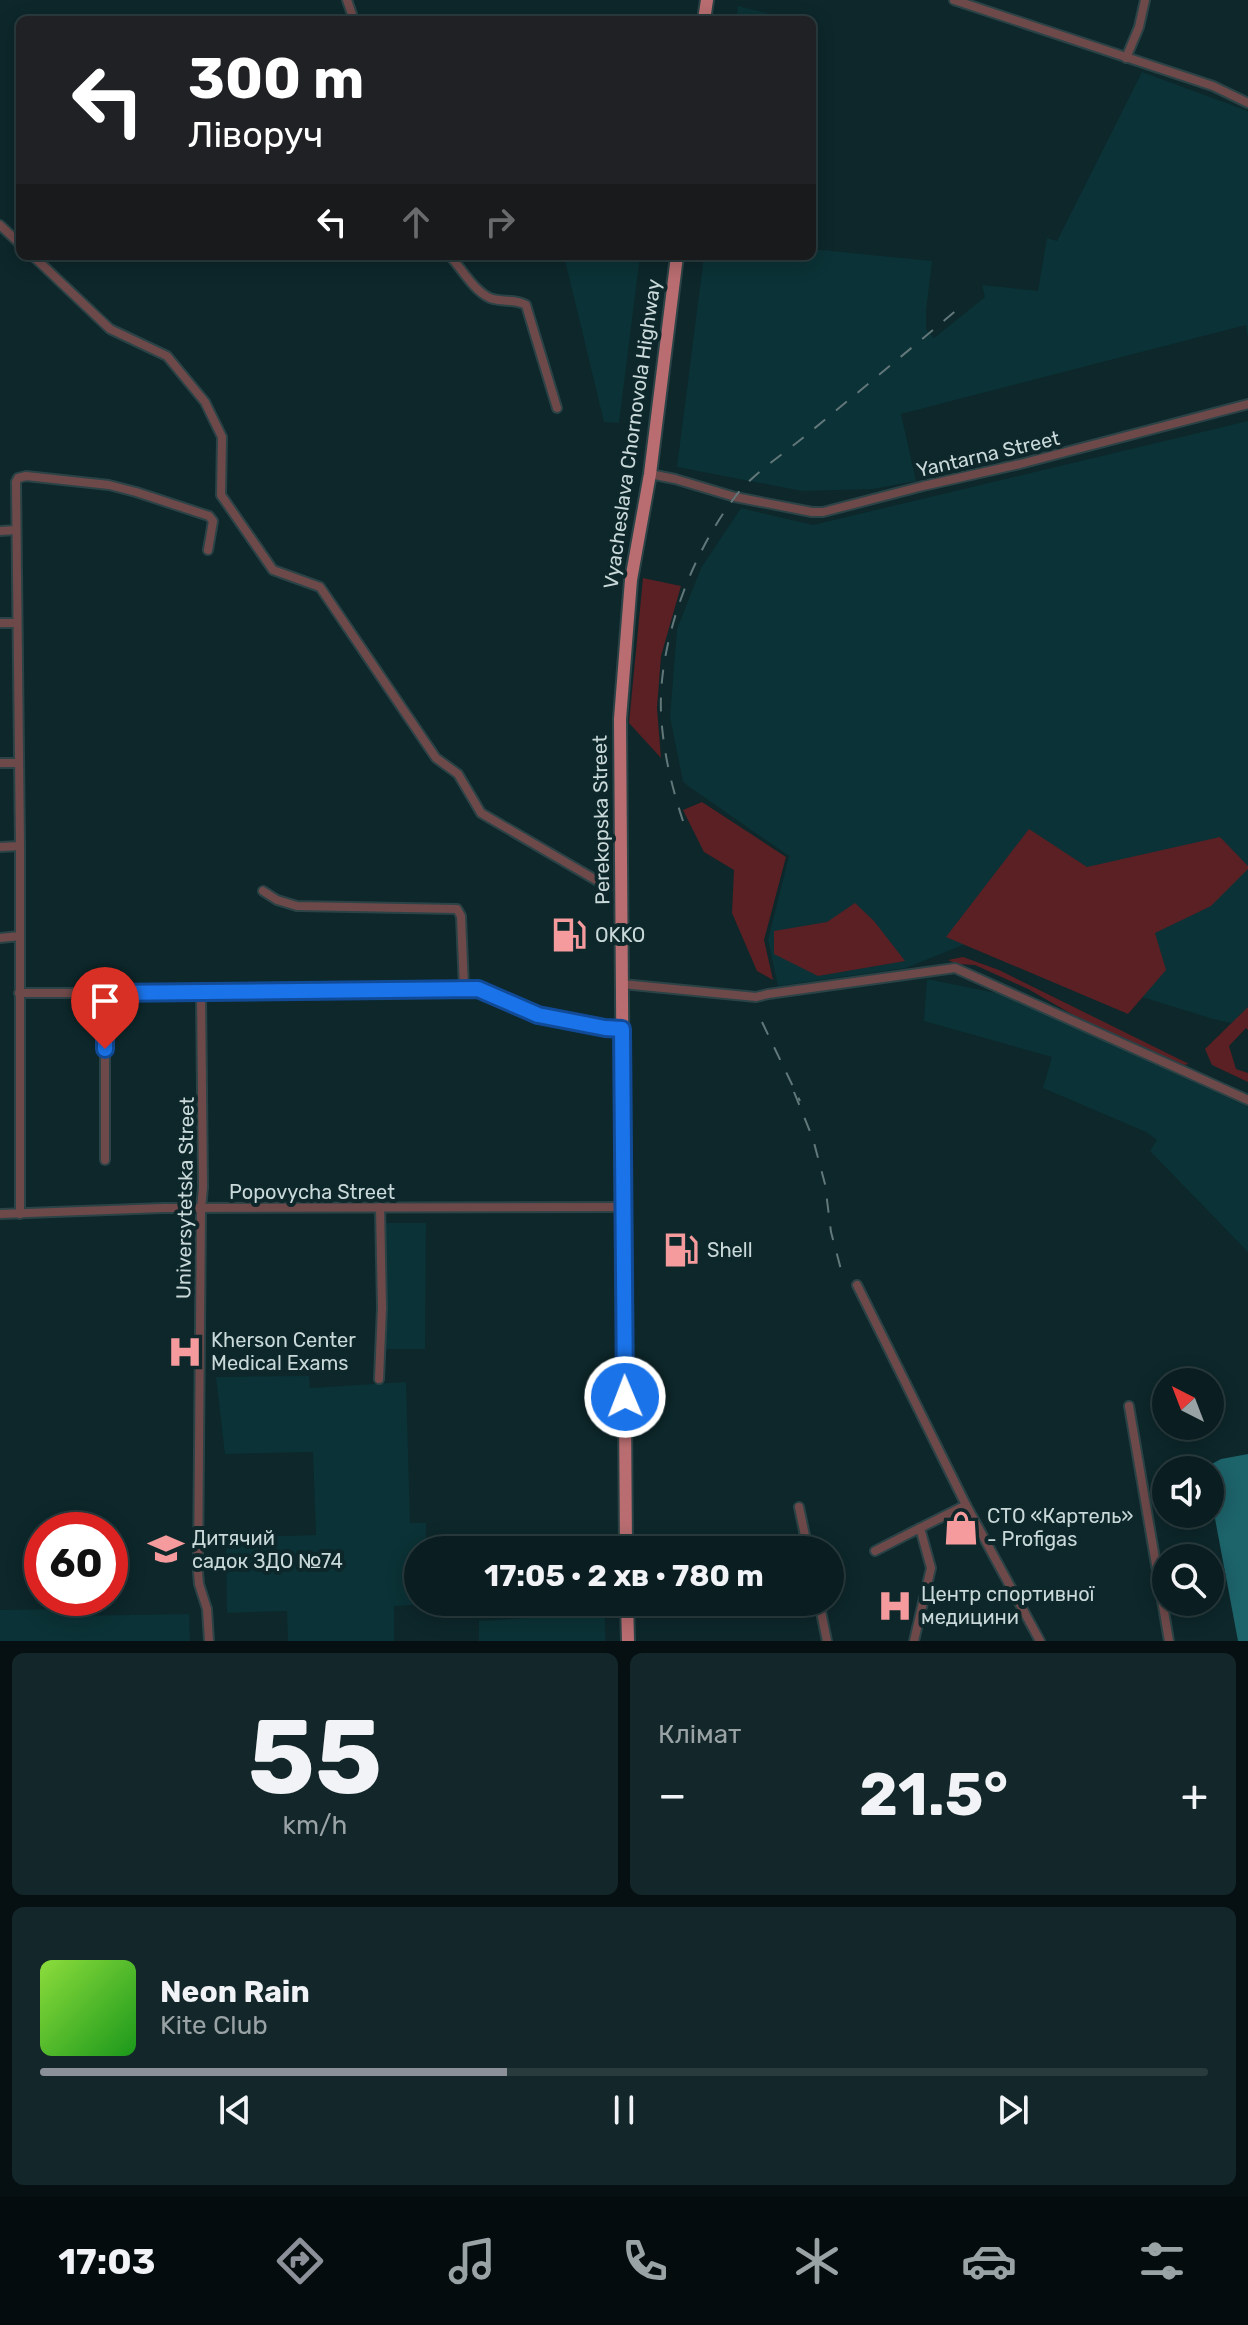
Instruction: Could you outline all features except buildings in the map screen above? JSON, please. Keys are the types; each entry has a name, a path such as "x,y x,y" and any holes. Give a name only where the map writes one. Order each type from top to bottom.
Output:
{"main road":[{"name":"Vyacheslava Chornovola Highway","path":"627,618 633,565 650,474 677,260"},
{"name":"Perekopska Street","path":"626,1536 619,732 627,618"},
{"path":"627,1616 628,1641"}],"street":[{"path":"954,0 1213,86 1248,103"},
{"path":"1126,58 1139,27 1145,0"},
{"path":"0,225 16,240"},
{"path":"37,260 110,329 167,356 205,402 222,437 221,495 273,570 320,587 436,758 458,774 481,813 608,887"},
{"path":"454,260 486,297 500,301 517,300 526,305 531,313 557,408"},
{"name":"Yantarna Street","path":"650,474 735,497 823,512 1248,404"},
{"path":"20,1214 20,846 15,487 18,478 26,476 109,485 209,516 213,521 208,550"},
{"path":"0,531 16,530"},
{"path":"0,623 17,623"},
{"path":"0,763 19,763"},
{"path":"0,847 20,846"},
{"path":"263,891 277,900 297,906 457,909 461,916 464,989"},
{"path":"0,938 20,936"},
{"path":"622,984 756,997 955,968 1248,1100"},
{"path":"19,993 482,990 538,1015 622,1029"},
{"path":"105,993 105,1160"},
{"name":"Universytetska Street","path":"201,993 203,1187 198,1572 207,1609 209,1641"},
{"path":"379,1379 382,1308 380,1207"},
{"name":"Popovycha Street","path":"0,1214 121,1209 624,1207"},
{"path":"857,1285 966,1505 1040,1641"},
{"path":"1129,1406 1169,1641"},
{"path":"875,1551 966,1505"},
{"path":"799,1507 805,1536"},
{"path":"914,1641 931,1568 920,1528"},
{"path":"822,1616 827,1641"}],"shaded area":[{"path":"738,6 774,15 774,16 737,16"},
{"path":"1142,72 1248,111 1248,339 1246,325 901,414 916,481 873,489 802,491 677,467 703,260 816,260 816,249 932,261 926,329 934,338 985,297 982,285 1038,291 1047,238 1057,241"},
{"path":"565,260 639,260 619,423 604,422"},
{"path":"1248,421 1248,1027 968,943 906,968 778,986 768,940 789,856 683,781 670,717 677,629 701,568 741,508 813,525"},
{"path":"643,578 681,586 661,656 657,708 661,758 629,723"},
{"path":"702,802 786,857 764,940 773,980 757,971 732,913 734,870 704,852 683,810"},
{"path":"1029,829 1087,867 1220,837 1248,869 1211,906 1155,933 1166,970 1128,1014 946,937"},
{"path":"855,903 874,921 905,961 818,976 774,954 774,931 827,922"},
{"path":"963,957 999,970 1189,1064 1184,1065 1089,1024 1028,989 975,965 948,960"},
{"path":"927,979 1001,994 1248,1107 1248,1252 1150,1151 1157,1140 1146,1132 1043,1088 1052,1057 924,1021"},
{"path":"1248,1007 1248,1030 1246,1028 1229,1046 1236,1069 1248,1073 1248,1082 1212,1065 1205,1049"},
{"path":"385,1223 426,1223 425,1349 384,1349"},
{"path":"309,1376 310,1388 406,1382 410,1523 426,1523 426,1536 404,1536 404,1605 394,1606 394,1641 288,1641 287,1611 227,1613 226,1538 316,1535 313,1452 225,1454 216,1377"},
{"path":"1248,1454 1248,1641 1238,1641 1224,1566 1224,1544 1220,1544 1217,1528 1224,1528 1224,1458"},
{"path":"0,1610 24,1610 24,1616 189,1614 190,1641 0,1641"},
{"path":"605,1616 605,1641 479,1641 479,1621"}],"railway":[{"path":"683,821 666,754 661,713 662,686 672,628 705,544 719,519 749,481 959,308"},
{"path":"762,1022 800,1101"},
{"path":"794,1092 813,1139 825,1184 831,1232 843,1277"}],"place":[{"name":"OKKO","path":"569,935"},
{"name":"Shell","path":"681,1250"},
{"name":"Kherson Center Medical Exams","path":"185,1352"},
{"name":"СТО «Картель» - Profigas","path":"961,1528"},
{"name":"Дитячий садок ЗДО №74","path":"166,1549"},
{"name":"Центр спортивної медицини","path":"895,1606"}],"route":[{"path":"105,1049 105,993 478,989 538,1015 622,1029 625,1397"}]}
